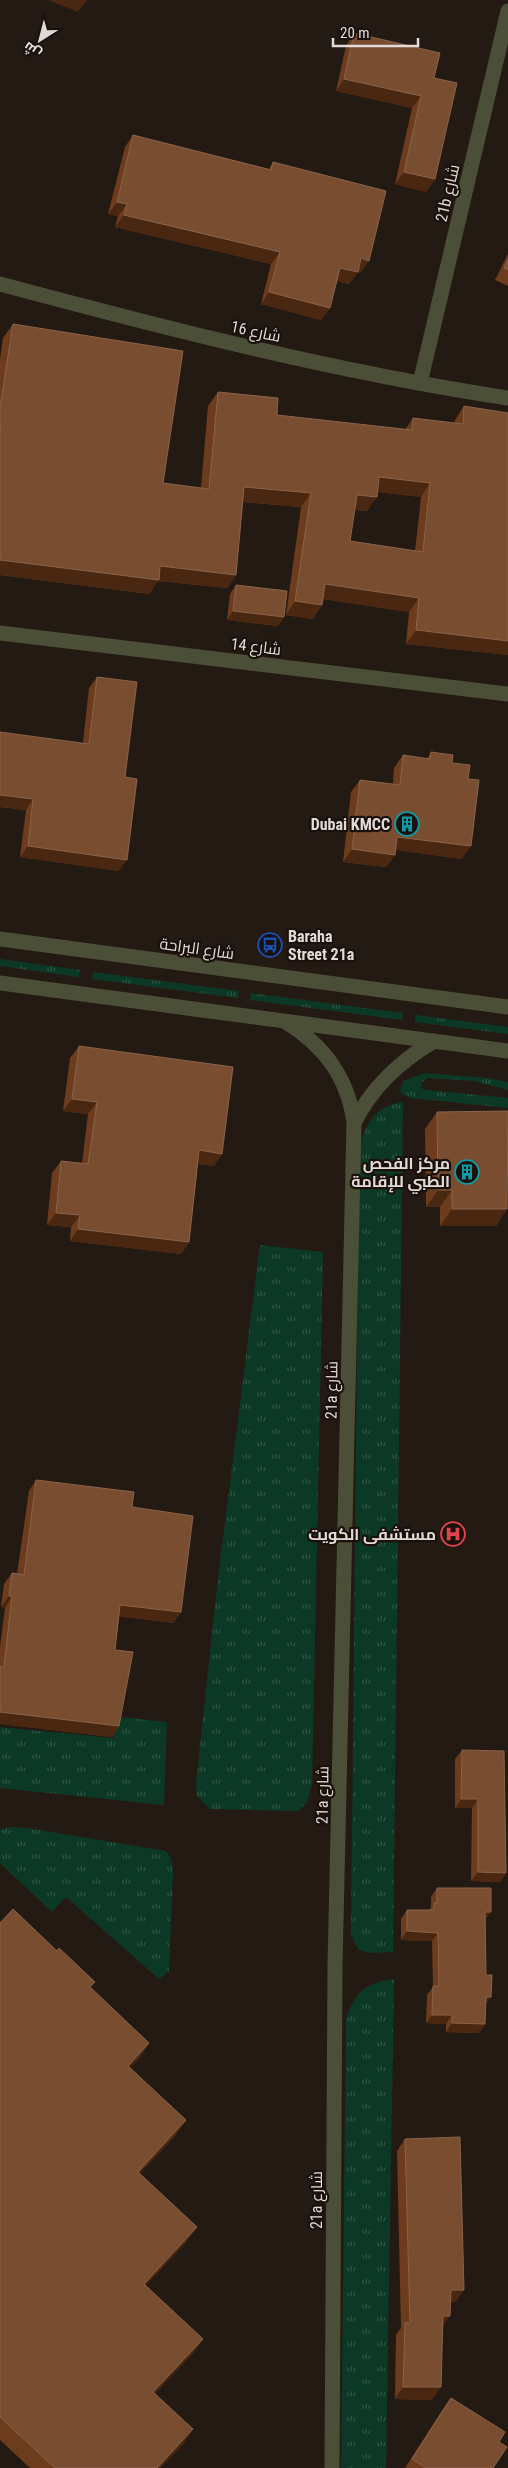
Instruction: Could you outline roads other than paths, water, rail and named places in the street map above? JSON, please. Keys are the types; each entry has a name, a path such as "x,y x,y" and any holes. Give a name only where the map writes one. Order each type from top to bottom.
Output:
{"street":[{"name":"21b شارع","path":"420,383 508,11"},
{"name":"شارع 16","path":"0,284 195,336 420,383 508,398"},
{"name":"شارع 14","path":"0,633 508,694"},
{"name":"شارع البراحة","path":"0,939 508,1007"},
{"path":"0,983 508,1051"},
{"name":"21a شارع","path":"286,1022 315,1042 336,1069 349,1097 354,1123 336,1956 332,2468"},
{"name":"21a شارع","path":"354,1123 369,1097 382,1080 398,1065 434,1041"}],"place":[{"name":"Dubai KMCC","path":"407,824"},
{"name":"Baraha Street 21a","path":"270,945"},
{"name":"مركز الفحص الطبي للإقامة","path":"467,1172"},
{"name":"مستشفى الكويت","path":"453,1534"}]}
